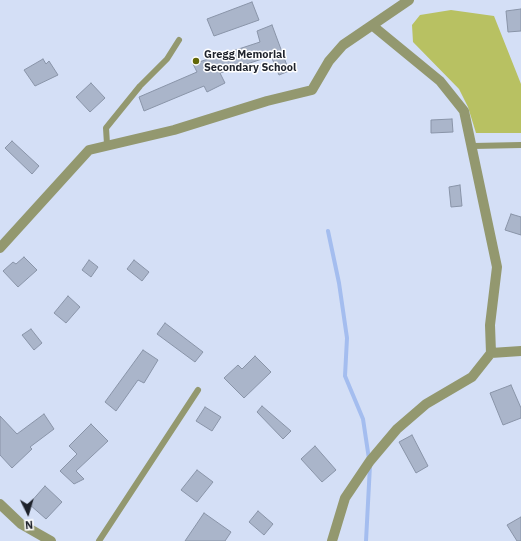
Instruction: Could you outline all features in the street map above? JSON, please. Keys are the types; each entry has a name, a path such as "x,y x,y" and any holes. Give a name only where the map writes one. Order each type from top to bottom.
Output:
{"street":[{"path":"0,248 88,150 107,144 174,130 266,101 312,90 329,61 343,45 373,26 409,0"},
{"path":"332,541 345,498 370,461 397,429 426,404 472,377 491,353 490,325 497,267 464,111 440,81 373,26"},
{"path":"491,353 521,351"},
{"path":"0,504 21,524 51,541"}],"lane":[{"path":"107,144 106,128 140,86 167,59 179,40"},
{"path":"472,146 521,145"},
{"path":"99,541 198,390"}],"green space":[{"path":"451,10 494,16 521,84 521,133 476,133 468,107 459,89 413,42 412,25 420,15"}],"building":[{"path":"252,2 259,20 214,36 207,19"},
{"path":"521,9 521,31 508,32 506,11"},
{"path":"272,25 289,71 279,75 271,56 220,73 225,83 207,92 204,86 144,111 139,97 197,72 193,64 260,42 257,31"},
{"path":"43,59 46,64 49,61 58,75 35,86 24,70"},
{"path":"91,83 105,98 90,112 76,97"},
{"path":"452,119 453,132 431,133 431,120"},
{"path":"12,141 39,166 32,174 5,148"},
{"path":"460,185 462,206 451,207 449,187"},
{"path":"511,214 521,217 521,235 505,230"},
{"path":"24,257 37,270 18,287 3,271 13,262 16,264"},
{"path":"89,260 98,267 91,277 82,270"},
{"path":"134,260 149,272 142,281 127,269"},
{"path":"68,296 80,307 66,323 54,313"},
{"path":"165,323 203,352 195,362 157,334"},
{"path":"31,329 42,343 34,350 22,335"},
{"path":"143,350 158,360 144,383 138,380 116,411 105,402"},
{"path":"255,356 271,372 244,398 224,378 238,365 242,369"},
{"path":"511,385 521,408 521,418 503,425 490,393"},
{"path":"262,406 291,431 283,439 257,412"},
{"path":"205,407 221,417 212,431 196,421"},
{"path":"44,414 54,429 30,447 32,449 12,468 0,455 0,416 17,434"},
{"path":"91,424 108,441 76,471 84,479 74,484 60,471 77,454 69,446"},
{"path":"412,435 428,466 416,473 399,442"},
{"path":"315,446 336,470 322,482 301,459"},
{"path":"197,470 213,482 197,502 181,490"},
{"path":"45,486 62,502 46,519 29,504"},
{"path":"258,511 273,524 264,535 249,522"},
{"path":"204,513 231,532 225,541 185,541"},
{"path":"521,517 521,541 517,541 507,525"}],"waterway":[{"path":"328,231 339,283 347,338 345,376 363,419 369,459"},
{"path":"366,541 370,465"}],"place":[{"name":"Gregg Memorial Secondary School","path":"196,61"}]}
